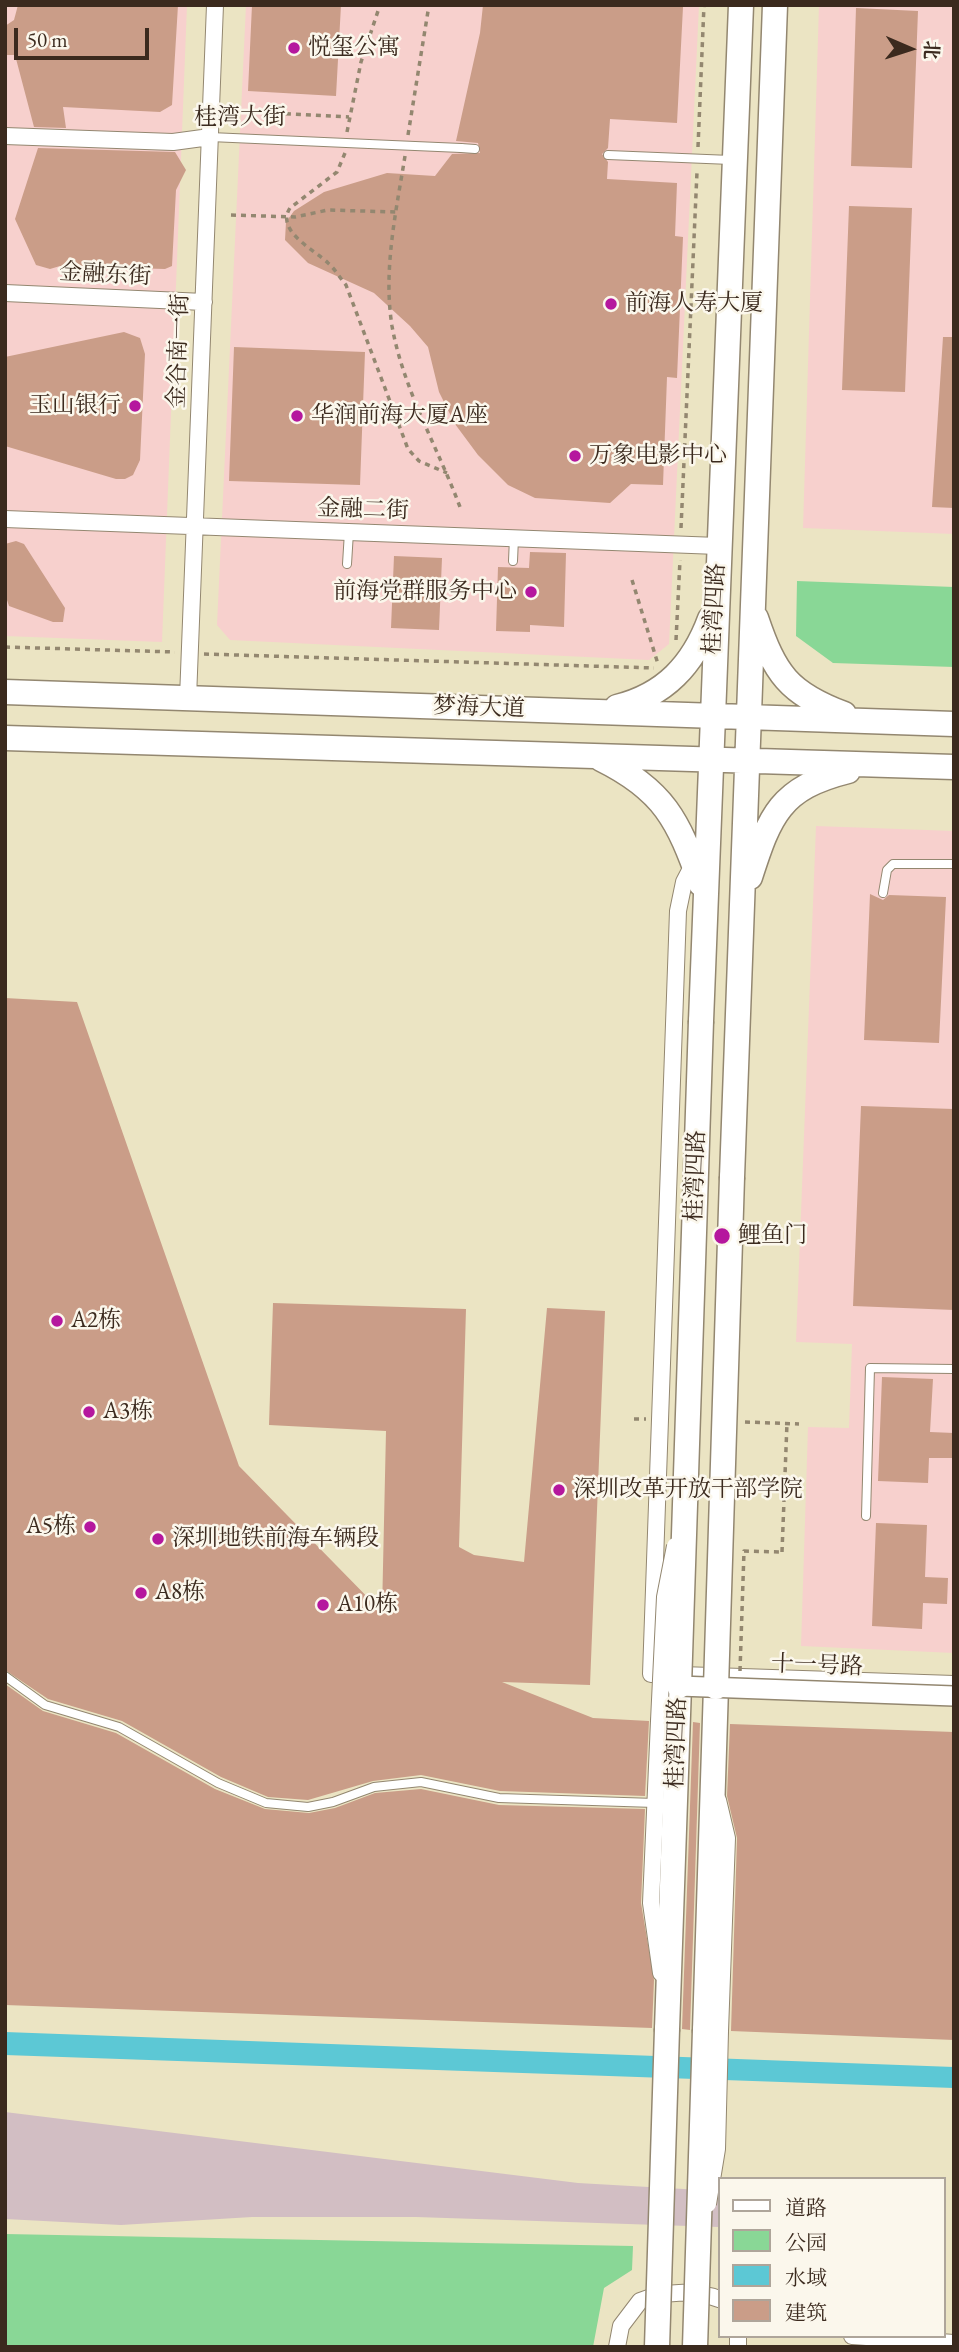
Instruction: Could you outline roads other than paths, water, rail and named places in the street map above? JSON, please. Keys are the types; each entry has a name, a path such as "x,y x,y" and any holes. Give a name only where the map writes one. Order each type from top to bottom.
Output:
{"main road":[{"name":"桂湾四路","path":"657,2347 668,2020 668,1721 685,1495 709,760 741,5"},
{"name":"桂湾四路","path":"695,2347 698,2250 713,2031 715,1723 728,1688 741,901 775,5"},
{"path":"596,712 643,698 672,681 693,657 716,602"},
{"path":"751,604 771,660 785,681 815,703 861,721"},
{"name":"梦海大道","path":"5,692 954,724"},
{"name":"梦海大道","path":"5,738 954,767"},
{"path":"594,756 630,773 654,792 673,819 694,863 705,895"},
{"path":"741,901 763,835 785,799 803,786 826,776 876,764"}],"street":[{"name":"金谷南一街","path":"188,698 215,5"},
{"name":"桂湾大街","path":"5,136 173,142 210,137"},
{"name":"金融东街","path":"5,293 204,302"},
{"name":"金融二街","path":"8,515 195,526 718,546"},
{"path":"706,842 684,882 678,911 651,1674 954,1684"},
{"name":"十一号路","path":"670,1686 954,1696"},
{"path":"668,1721 655,1803 652,1914 668,2020"},
{"path":"617,2347 621,2326 640,2301 670,2294 703,2294 718,2299"},
{"path":"871,2338 928,2344 954,2343"}],"lane":[{"name":"桂湾大街","path":"210,137 475,149"},
{"path":"608,155 734,160"},
{"path":"347,564 349,532"},
{"path":"513,561 514,538"},
{"path":"883,892 887,870 894,864 954,864"},
{"path":"866,1516 870,1368 954,1369"},
{"path":"5,1676 45,1705 119,1727 218,1783 266,1803 308,1807 374,1787 421,1782 499,1798 655,1803"}],"water":[{"path":"5,2032 954,2067 954,2088 5,2055"}],"place":[{"name":"悦玺公寓","path":"294,48"},
{"name":"前海人寿大厦","path":"611,304"},
{"name":"玉山银行","path":"135,406"},
{"name":"华润前海大厦A座","path":"297,416"},
{"name":"万象电影中心","path":"575,456"},
{"name":"前海党群服务中心","path":"531,592"},
{"name":"鲤鱼门","path":"722,1236"},
{"name":"A2栋","path":"57,1321"},
{"name":"A3栋","path":"89,1412"},
{"name":"深圳改革开放干部学院","path":"559,1490"},
{"name":"A5栋","path":"90,1527"},
{"name":"深圳地铁前海车辆段","path":"158,1539"},
{"name":"A8栋","path":"141,1593"},
{"name":"A10栋","path":"323,1605"}]}
